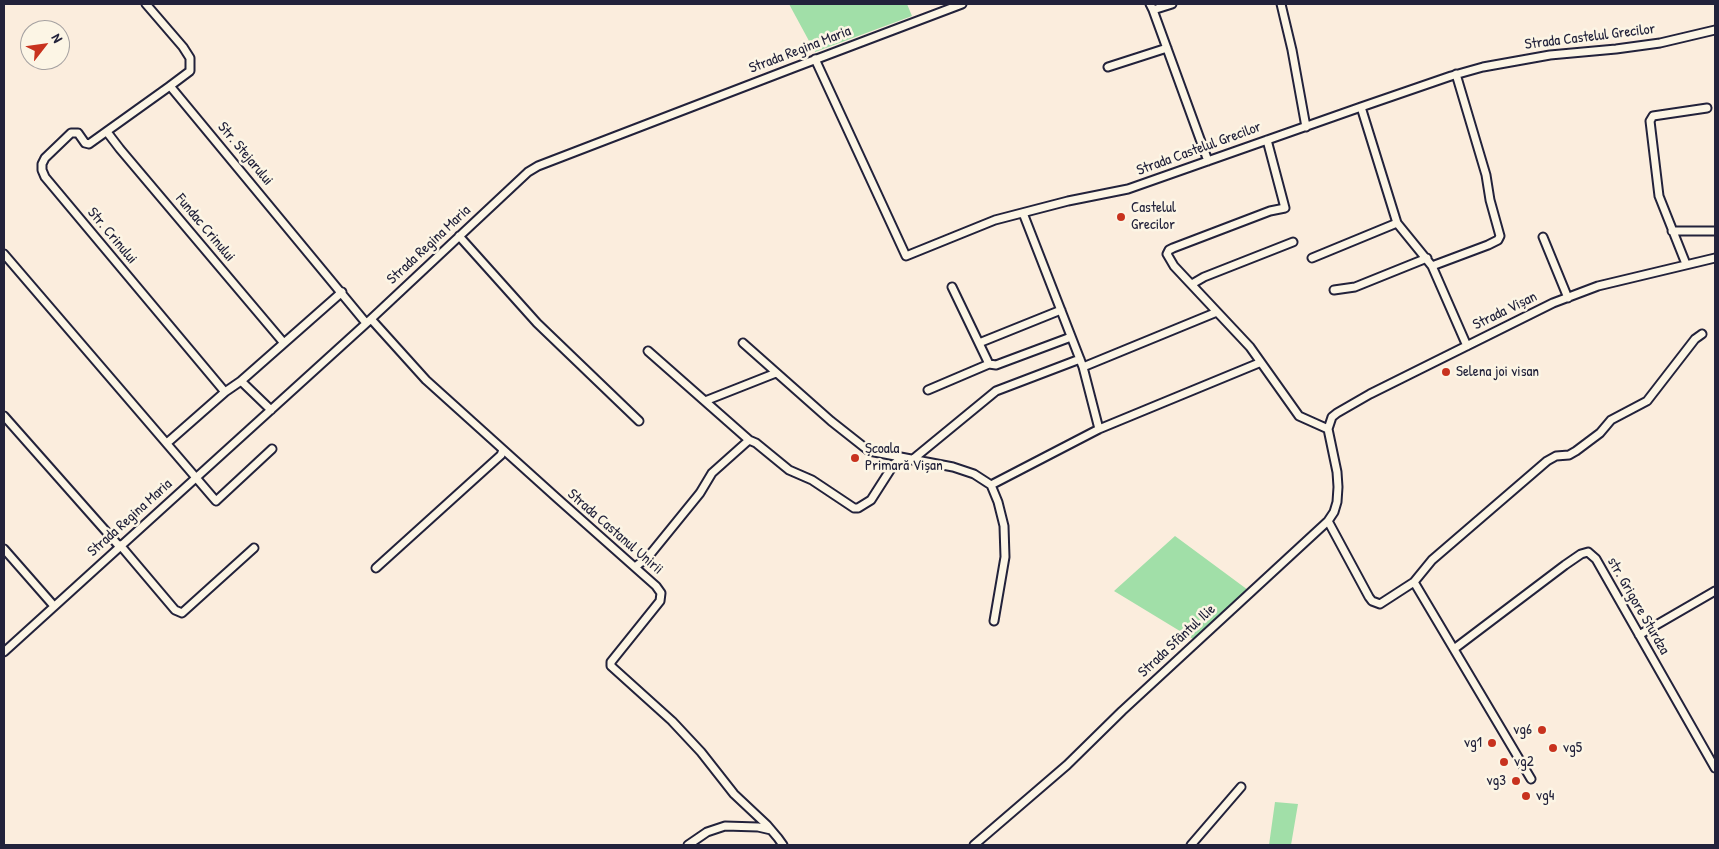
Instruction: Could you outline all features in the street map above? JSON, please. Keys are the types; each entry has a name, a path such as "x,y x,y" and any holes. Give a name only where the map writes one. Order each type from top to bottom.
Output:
{"street":[{"path":"107,132 190,71 190,58 183,47 146,4"},
{"name":"Strada Regina Maria","path":"4,652 369,321 518,180 538,166 962,4"},
{"path":"1172,4 1152,7 1208,160"},
{"path":"1281,4 1292,50 1306,127"},
{"name":"Strada Castelul Grecilor","path":"815,59 906,256 995,220 1068,201 1128,189 1456,74 1483,67 1550,55 1660,43 1715,30"},
{"path":"1108,67 1167,48"},
{"path":"1432,266 1488,245 1497,241 1500,236 1490,200 1486,175 1456,74"},
{"name":"Str. Stejarului","path":"170,86 342,292 369,321"},
{"path":"1361,107 1397,223 1432,266 1467,346"},
{"path":"1686,264 1659,196 1650,121 1653,116 1706,108"},
{"name":"Fundac Crinului","path":"107,132 283,342"},
{"name":"Str. Crinului","path":"107,132 89,144 85,143 78,133 72,133 43,161 42,170 45,177 225,392"},
{"path":"1268,140 1284,208 1270,211 1169,250 1167,254 1170,260 1237,332 1299,416 1328,429"},
{"path":"1023,213 1083,367 1099,429"},
{"path":"1312,258 1397,223"},
{"path":"1672,231 1715,230"},
{"path":"459,236 537,323 639,421"},
{"path":"1542,237 1568,298"},
{"path":"1192,284 1204,277 1293,242"},
{"path":"4,254 216,501 272,448"},
{"path":"1334,290 1355,287 1427,258"},
{"name":"Strada Vișan","path":"1328,429 1332,417 1345,408 1467,346 1568,298 1598,286 1715,258"},
{"path":"952,287 989,364"},
{"path":"166,443 225,392 241,381 342,292"},
{"path":"979,343 1061,310"},
{"path":"1083,367 1217,312"},
{"name":"Strada Castanul Unirii","path":"369,321 426,380 656,586 661,593 656,607 611,662 611,666 672,721 701,752 734,794 772,830 783,845"},
{"path":"1328,521 1365,591 1372,601 1380,604 1414,582 1432,560 1547,461 1556,456 1569,455 1576,451 1600,433 1611,420 1647,401 1695,339 1702,334"},
{"path":"928,390 989,364 996,365 1071,336"},
{"path":"743,343 831,421 869,451 953,467 974,474 991,485 998,502 1004,526 1005,557 994,621"},
{"path":"648,351 749,440 756,443 789,470 812,480 854,508 858,508 871,500 894,464 903,458"},
{"path":"912,460 996,391 1080,359"},
{"path":"991,485 1099,429 1259,362"},
{"path":"705,401 776,373"},
{"path":"241,381 271,410"},
{"path":"4,416 175,610 182,613 254,548"},
{"name":"Strada Sfântul Ilie","path":"974,845 1067,765 1122,711 1328,521 1334,512 1337,502 1338,487 1337,472 1328,429"},
{"path":"635,568 648,558 700,493 712,474 749,440"},
{"path":"376,568 501,455 503,450"},
{"path":"4,548 54,606"},
{"name":"str. Grigore Sturdza","path":"1454,649 1564,565 1581,554 1588,552 1596,559 1715,768"},
{"path":"1414,582 1532,779"},
{"path":"1639,635 1715,591"},
{"path":"1191,845 1241,787"},
{"path":"688,845 707,832 725,826 758,827 772,830"}],"green space":[{"path":"789,4 907,4 912,16 815,52"},
{"path":"1175,536 1248,590 1193,639 1114,591"},
{"path":"1275,802 1298,804 1291,845 1269,845"}],"place":[{"name":"Castelul Grecilor","path":"1121,217"},
{"name":"Selena joi visan","path":"1446,372"},
{"name":"Școala Primară Vișan","path":"855,458"},
{"name":"vg6","path":"1542,730"},
{"name":"vg1","path":"1492,743"},
{"name":"vg5","path":"1553,748"},
{"name":"vg2","path":"1504,762"},
{"name":"vg3","path":"1516,781"},
{"name":"vg4","path":"1526,796"}]}
